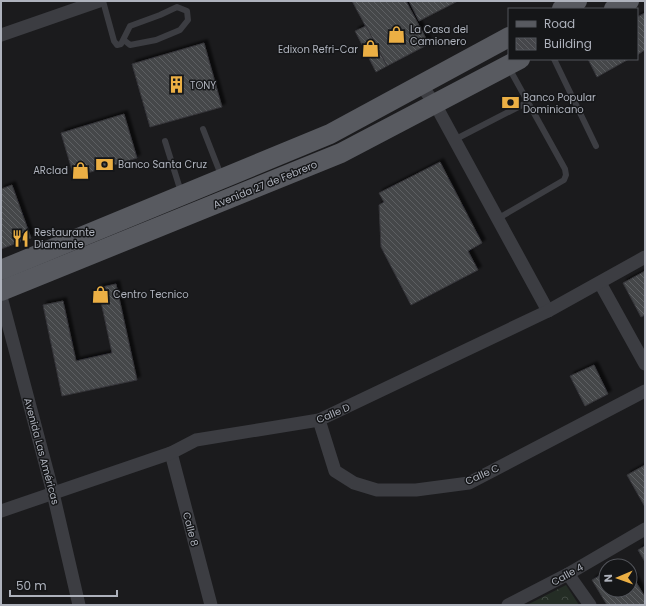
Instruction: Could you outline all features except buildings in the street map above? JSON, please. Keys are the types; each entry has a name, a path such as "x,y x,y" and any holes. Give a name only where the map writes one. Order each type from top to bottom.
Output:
{"main road":[{"path":"564,8 577,1"},
{"path":"616,8 629,1"},
{"name":"Avenida 27 de Febrero","path":"1,270 330,134 508,39"},
{"name":"Avenida 27 de Febrero","path":"1,291 341,153 514,62"}],"street":[{"path":"1,35 92,3"},
{"path":"422,85 435,104 548,311"},
{"name":"Calle D","path":"1,511 171,453 196,440 319,420 548,311 645,257"},
{"path":"600,283 645,364"},
{"name":"Avenida Las Américas","path":"1,297 53,493 79,605"},
{"name":"Calle C","path":"319,420 335,471 354,483 377,490 416,490 469,483 645,391"},
{"name":"Calle 8","path":"171,453 211,605"},
{"name":"Calle 4","path":"508,605 568,574 645,529"},
{"path":"568,574 590,605"}],"lane":[{"path":"103,1 114,41 117,45 121,44 124,40 126,32 130,26 177,7 187,11 188,20 180,30 156,40 139,44 130,44 124,40"},
{"path":"554,60 596,146"},
{"path":"497,219 564,180 566,175 565,169 528,102 514,62"},
{"path":"454,141 528,102"},
{"path":"203,128 222,179"},
{"path":"165,141 182,196"}],"green space":[{"path":"566,585 579,605 527,605"}],"place":[{"name":"La Casa del Camionero","path":"397,35"},
{"name":"Edixon Refri-Car","path":"371,49"},
{"name":"TONY","path":"177,85"},
{"name":"Banco Popular Dominicano","path":"510,103"},
{"name":"Banco Santa Cruz","path":"105,164"},
{"name":"ARclad","path":"81,170"},
{"name":"Restaurante Diamante","path":"21,238"},
{"name":"Centro Tecnico","path":"100,294"}]}
